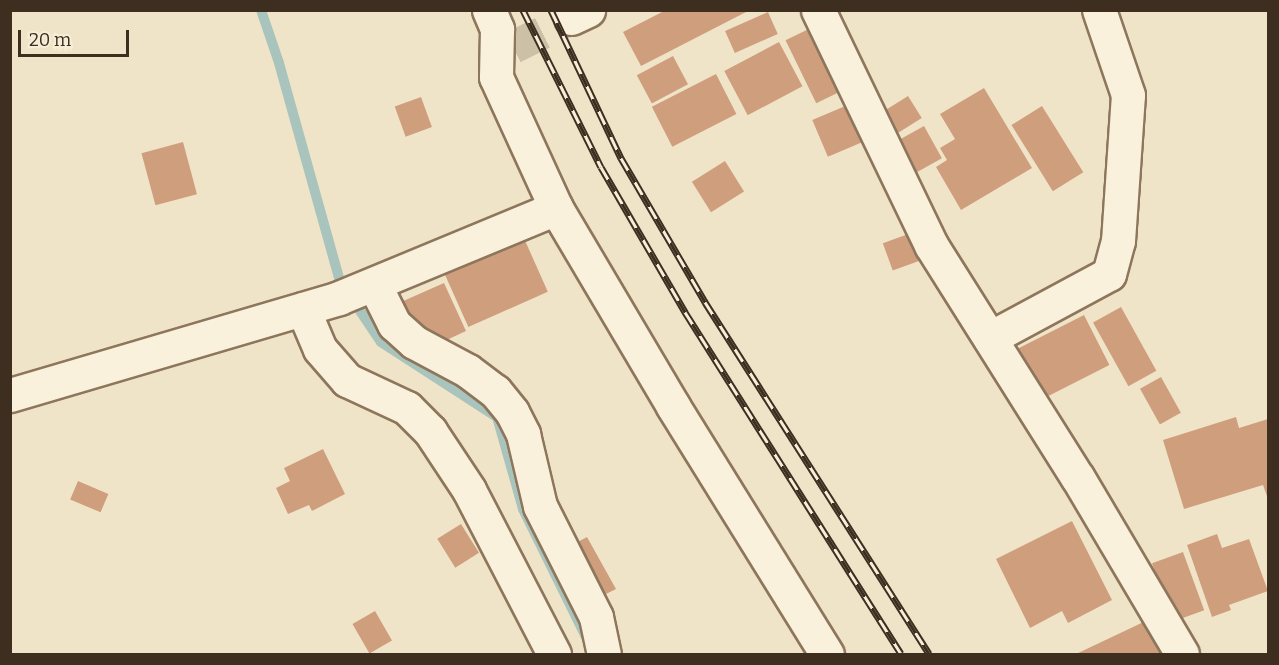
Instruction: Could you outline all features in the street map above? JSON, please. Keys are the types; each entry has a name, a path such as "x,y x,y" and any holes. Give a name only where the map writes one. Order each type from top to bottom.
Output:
{"street":[{"path":"489,10 504,50 496,77 556,208 673,406 827,654"},
{"path":"818,10 931,245 1182,654"},
{"path":"990,339 1109,274 1118,241 1128,95 1099,10"},
{"path":"10,395 303,309 356,291 556,208"},
{"path":"356,291 414,342 468,370 495,392 512,412 523,434 540,506 596,617 604,654"},
{"path":"303,309 320,349 347,380 407,408 430,431 469,490 554,654"}],"building":[{"path":"666,10 750,10 641,66 623,32"},
{"path":"768,12 778,34 735,53 725,31"},
{"path":"817,25 848,88 816,103 786,40"},
{"path":"779,42 802,86 748,115 724,71"},
{"path":"673,56 688,84 652,104 637,75"},
{"path":"716,74 736,114 672,147 652,107"},
{"path":"984,88 1032,168 961,210 936,167 947,160 940,148 955,139 940,114"},
{"path":"908,96 922,118 895,134 882,112"},
{"path":"421,97 432,127 406,137 395,107"},
{"path":"850,104 866,141 828,157 812,120"},
{"path":"1042,106 1083,172 1053,191 1011,125"},
{"path":"924,126 942,158 909,177 891,144"},
{"path":"183,142 197,194 155,205 141,153"},
{"path":"725,161 744,192 711,212 692,182"},
{"path":"911,233 921,260 893,271 883,243"},
{"path":"523,236 548,292 468,327 444,271"},
{"path":"444,283 466,331 436,345 429,330 416,336 401,302"},
{"path":"1121,307 1156,371 1128,386 1093,323"},
{"path":"1084,315 1109,365 1043,398 1018,349"},
{"path":"1161,377 1181,413 1160,424 1140,389"},
{"path":"1236,417 1239,428 1268,419 1268,499 1263,485 1184,509 1163,440"},
{"path":"323,449 345,494 312,511 309,505 288,514 276,488 290,481 284,468"},
{"path":"78,481 108,494 101,512 70,499"},
{"path":"1072,521 1112,600 1068,623 1062,611 1030,628 996,559"},
{"path":"461,524 479,553 455,568 437,539"},
{"path":"1217,534 1222,548 1249,539 1268,591 1229,605 1231,610 1212,617 1187,545"},
{"path":"587,537 616,589 606,594 601,585 597,587 572,545"},
{"path":"1183,552 1204,610 1173,622 1152,563"},
{"path":"375,611 392,640 369,653 352,624"},
{"path":"1152,618 1170,654 1076,654"}],"waterway":[{"path":"261,10 279,63 340,281 381,342 497,417 523,509 587,639"}],"tunnel":[{"path":"513,47 571,18"}],"railway":[{"path":"523,10 601,167 685,312 901,654"},
{"path":"551,10 621,158 705,302 929,654"}]}
